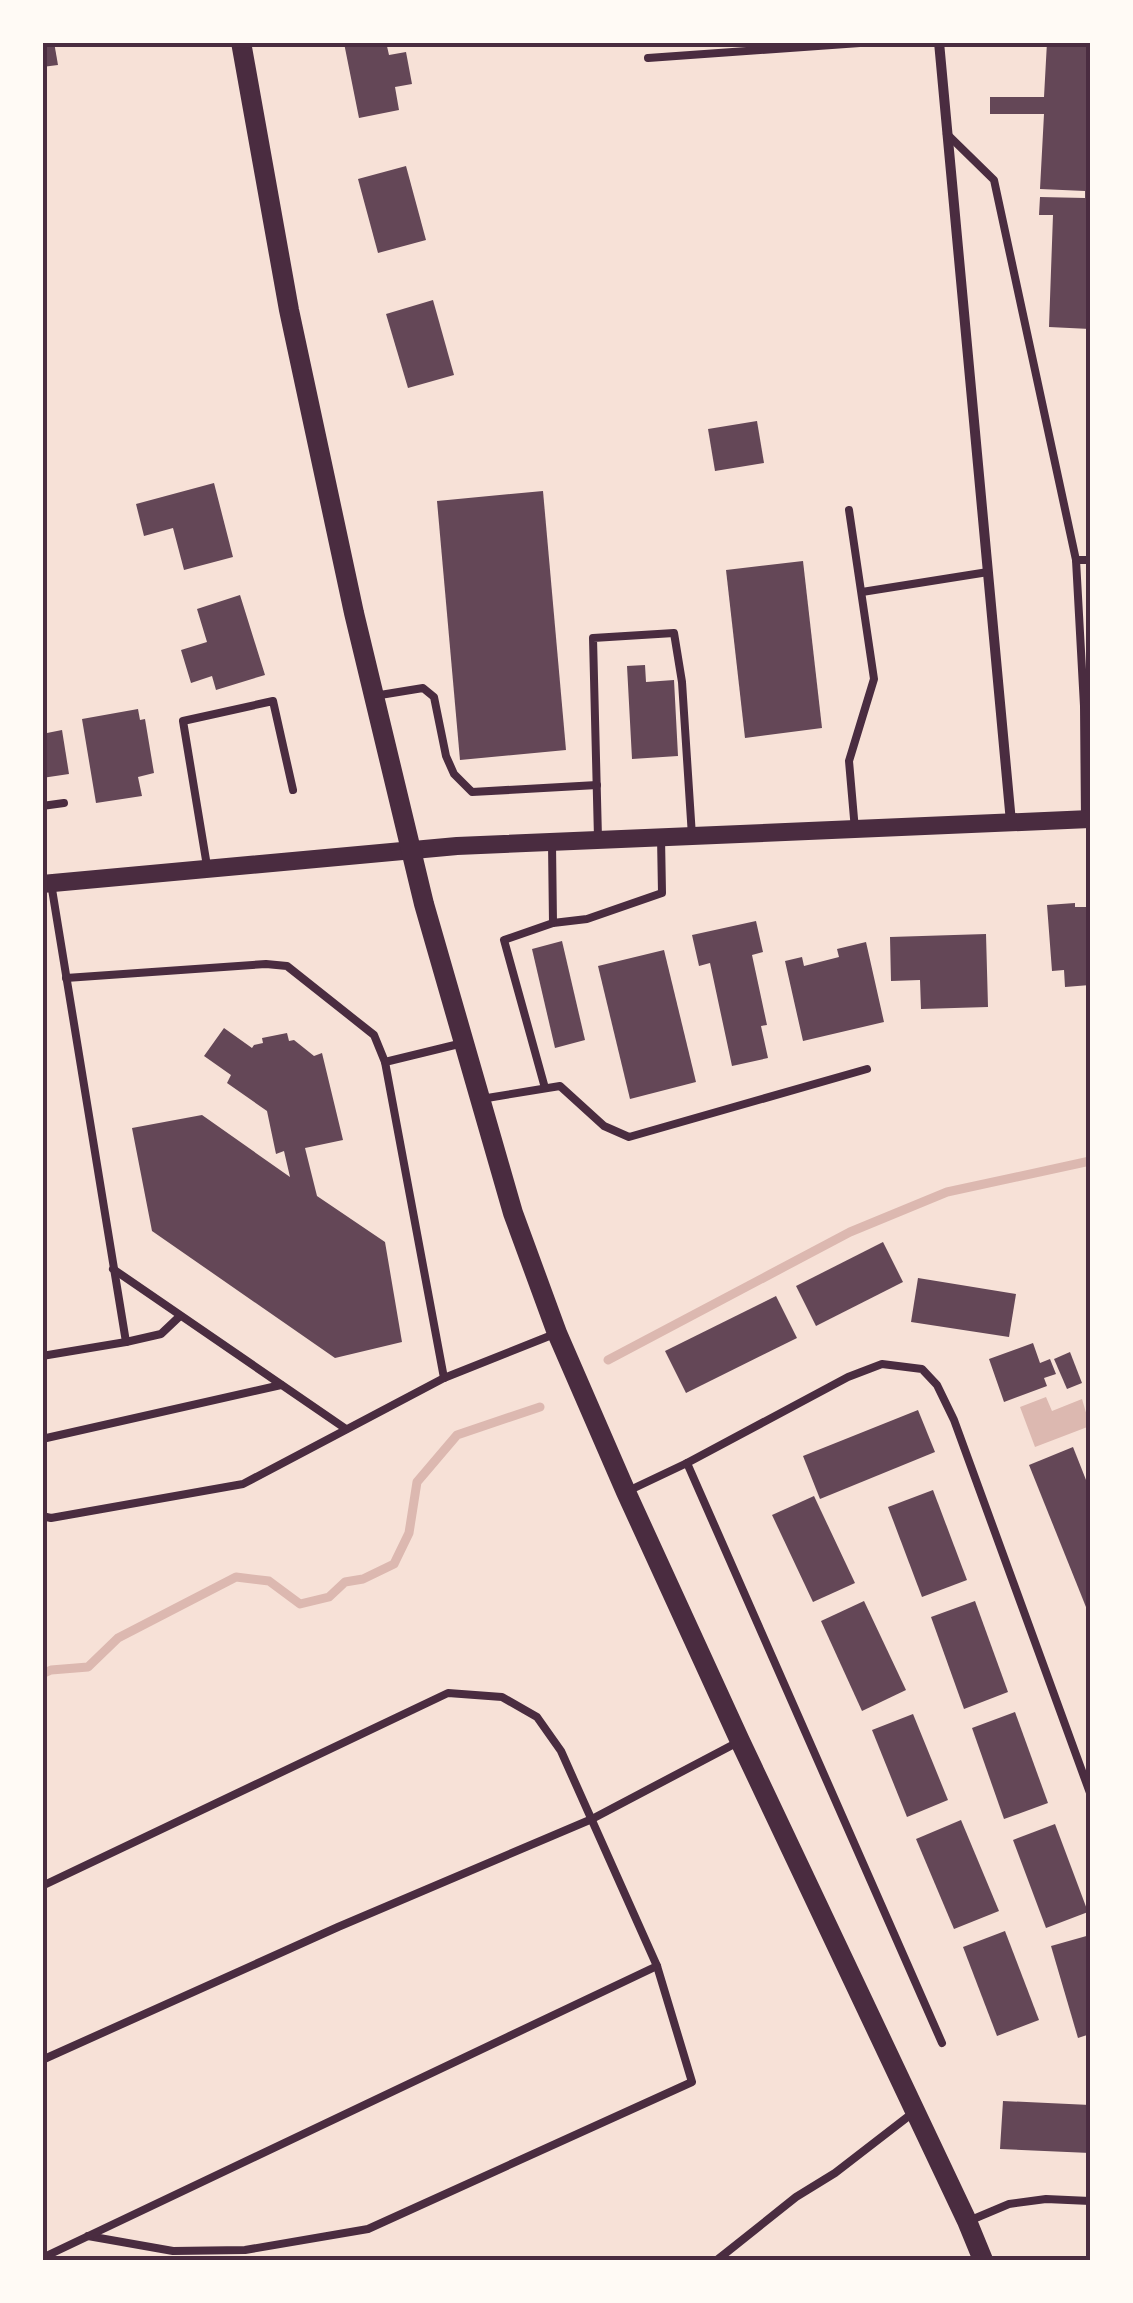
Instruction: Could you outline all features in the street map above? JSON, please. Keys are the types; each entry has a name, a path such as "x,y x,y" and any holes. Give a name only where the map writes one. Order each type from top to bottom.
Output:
{"main road":[{"path":"241,42 289,310 354,613 424,904 513,1213 557,1333 626,1492 983,2260"}],"street":[{"path":"939,42 1011,822"},
{"path":"47,883 411,849 1088,819"}],"lane":[{"path":"648,58 874,42"},
{"path":"947,134 994,180 1076,560 1087,706 1088,819"},
{"path":"849,510 874,679 849,761 855,830"},
{"path":"1076,560 1090,560"},
{"path":"862,592 988,572"},
{"path":"598,840 592,638 674,633 682,682 692,836"},
{"path":"374,696 423,688 434,697 446,756 454,774 472,792 597,785"},
{"path":"208,869 182,721 273,701 293,790"},
{"path":"42,806 64,804"},
{"path":"545,1088 504,940 662,894 661,837"},
{"path":"552,843 553,923"},
{"path":"47,883 126,1342"},
{"path":"66,978 266,964 287,966 374,1035 384,1062 444,1378"},
{"path":"384,1062 464,1043"},
{"path":"481,1099 560,1086 604,1126 629,1137 867,1069"},
{"path":"113,1269 346,1430"},
{"path":"42,1356 162,1334 180,1316"},
{"path":"42,1516 51,1518 243,1484 444,1378 557,1333"},
{"path":"626,1492 865,1370 882,1364 922,1369 937,1384 954,1420 1090,1793"},
{"path":"42,1439 281,1385"},
{"path":"687,1463 942,2043"},
{"path":"42,1886 448,1693 502,1697 536,1717 560,1751 657,1966 692,2082 368,2229 245,2250 173,2251 88,2236"},
{"path":"42,2060 338,1927 592,1819 740,1741"},
{"path":"42,2258 657,1966"},
{"path":"717,2260 796,2196 835,2173 914,2112"},
{"path":"967,2221 1009,2204 1046,2199 1090,2201"}],"shaded area":[{"path":"1046,1397 1052,1411 1082,1399 1090,1426 1035,1447 1020,1407"}],"building":[{"path":"42,42 54,42 58,65 42,67"},
{"path":"386,42 389,55 406,52 412,84 395,87 399,110 359,118 344,43"},
{"path":"1047,42 1090,42 1090,329 1049,327 1053,215 1039,215 1040,197 1085,198 1085,191 1040,189 1044,114 990,114 990,97 1044,97"},
{"path":"406,166 426,240 378,253 358,179"},
{"path":"433,300 454,375 408,388 386,314"},
{"path":"757,421 764,463 715,471 708,429"},
{"path":"214,483 233,557 184,570 173,528 144,536 136,504"},
{"path":"543,491 566,750 460,760 437,501"},
{"path":"803,561 822,728 745,738 726,570"},
{"path":"240,595 265,675 216,690 212,676 191,683 181,650 207,642 197,609"},
{"path":"645,665 646,682 674,680 678,756 632,759 627,666"},
{"path":"138,709 140,720 145,719 154,773 138,777 142,796 96,803 82,719"},
{"path":"62,730 69,774 42,778 42,734"},
{"path":"1075,903 1075,907 1090,907 1090,985 1065,987 1064,970 1052,971 1047,905"},
{"path":"756,921 763,952 752,955 767,1025 761,1026 768,1058 732,1066 710,963 699,966 692,935"},
{"path":"986,934 988,1007 921,1009 920,980 891,981 890,937"},
{"path":"562,941 585,1040 555,1048 532,949"},
{"path":"866,942 884,1022 803,1041 785,961 802,957 804,966 839,957 837,949"},
{"path":"664,950 696,1082 630,1099 598,966"},
{"path":"224,1028 252,1048 263,1043 262,1038 287,1033 289,1041 294,1040 314,1056 322,1053 343,1140 305,1148 317,1196 385,1242 402,1342 335,1358 152,1231 132,1128 202,1115 290,1177 284,1151 276,1154 267,1111 227,1083 231,1075 204,1056"},
{"path":"883,1242 903,1282 816,1326 796,1286"},
{"path":"918,1278 1016,1294 1009,1337 911,1322"},
{"path":"776,1296 797,1338 686,1393 665,1351"},
{"path":"1033,1343 1040,1363 1050,1359 1056,1374 1044,1378 1047,1386 1004,1402 989,1359"},
{"path":"1070,1352 1082,1383 1067,1389 1054,1359"},
{"path":"918,1410 935,1452 820,1499 803,1456"},
{"path":"1073,1447 1090,1490 1090,1617 1029,1465"},
{"path":"933,1490 967,1580 922,1597 888,1507"},
{"path":"814,1496 855,1583 813,1602 772,1515"},
{"path":"864,1601 906,1690 862,1711 821,1621"},
{"path":"975,1601 1008,1692 964,1709 931,1617"},
{"path":"1015,1712 1048,1803 1004,1819 972,1728"},
{"path":"913,1714 948,1800 907,1817 872,1730"},
{"path":"961,1820 999,1911 954,1929 916,1839"},
{"path":"1055,1824 1088,1912 1046,1928 1013,1840"},
{"path":"1005,1931 1039,2020 997,2036 963,1947"},
{"path":"1090,1935 1090,2034 1078,2038 1051,1946"},
{"path":"1003,2101 1090,2105 1090,2153 1000,2149"}],"waterway":[{"path":"608,1360 850,1232 947,1192 1090,1161"},
{"path":"42,1674 88,1667 118,1638 236,1577 269,1581 300,1604 329,1597 345,1582 363,1579 394,1564 409,1533 417,1482 457,1435 540,1407"}]}
